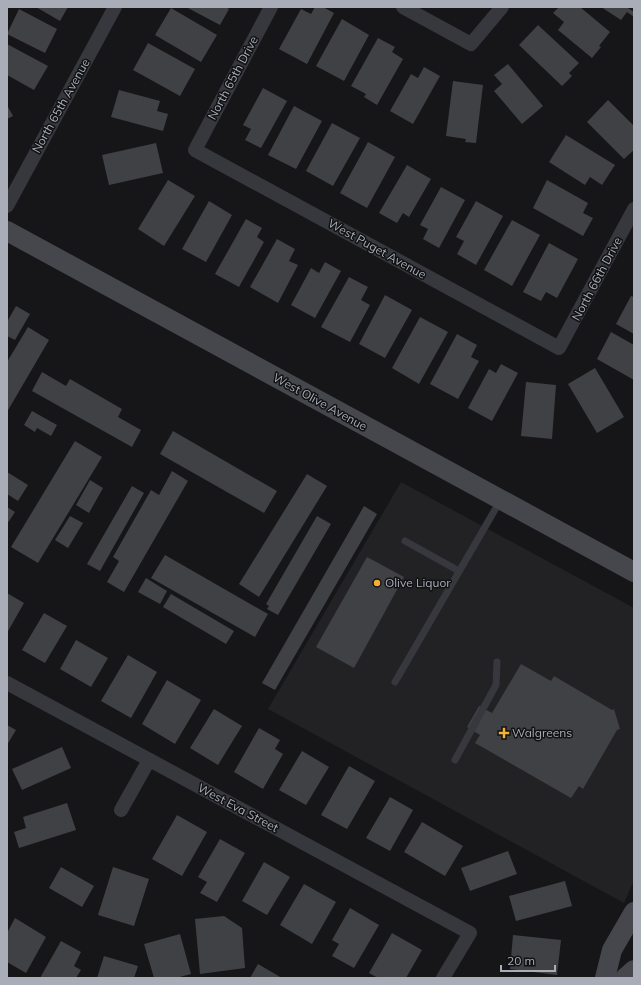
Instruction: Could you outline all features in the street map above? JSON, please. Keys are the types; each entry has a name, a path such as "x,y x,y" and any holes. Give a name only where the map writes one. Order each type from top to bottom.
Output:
{"main road":[{"name":"West Olive Avenue","path":"7,231 634,572"},
{"path":"605,978 612,950 634,912"},
{"path":"626,978 634,970"}],"street":[{"name":"North 65th Avenue","path":"7,206 115,7"},
{"name":"North 65th Drive","path":"195,150 271,7"},
{"path":"403,7 470,44 502,7"},
{"name":"West Puget Avenue","path":"195,150 559,348"},
{"name":"North 66th Drive","path":"559,348 634,209"},
{"name":"West Eva Street","path":"7,683 470,933 442,978"},
{"path":"121,810 149,760"}],"lane":[{"path":"395,682 501,500"},
{"path":"405,541 459,571"},
{"path":"455,760 496,685 497,662"}],"shaded area":[{"path":"401,482 634,608 634,880 624,903 268,709"}],"building":[{"path":"36,7 68,7 60,21"},
{"path":"186,7 226,7 229,9 220,25"},
{"path":"315,7 323,7 334,13 307,64 279,49 301,9 311,14"},
{"path":"559,7 580,7 610,32 592,58 558,30 564,22 553,13"},
{"path":"601,7 629,7 628,8 634,12 634,17 627,12 621,20"},
{"path":"171,8 217,35 201,62 155,35"},
{"path":"19,9 57,29 45,53 7,34"},
{"path":"342,19 369,35 344,81 316,66"},
{"path":"538,25 579,63 569,73 572,76 562,86 519,45"},
{"path":"378,38 395,47 392,52 403,59 377,105 364,97 366,94 351,86"},
{"path":"148,43 195,69 180,96 133,70"},
{"path":"7,44 48,66 34,90 7,75"},
{"path":"508,64 543,106 522,124 494,91 502,84 494,75"},
{"path":"424,67 440,76 413,124 390,111 411,74 418,78"},
{"path":"453,81 483,85 476,143 465,142 466,139 446,136"},
{"path":"263,88 287,101 261,148 245,140 251,129 243,125"},
{"path":"119,90 160,101 157,111 168,114 163,131 111,117"},
{"path":"608,100 634,126 634,150 624,159 587,122"},
{"path":"7,105 13,116 7,119"},
{"path":"294,106 322,121 296,169 268,155"},
{"path":"332,123 360,138 333,186 306,171"},
{"path":"566,135 615,165 602,185 590,177 585,185 549,162"},
{"path":"368,142 395,157 367,208 340,193"},
{"path":"156,143 163,173 109,185 102,155"},
{"path":"407,165 431,179 409,217 403,213 397,223 379,213"},
{"path":"168,180 195,196 164,246 138,229"},
{"path":"547,180 588,203 583,213 593,218 583,236 533,208"},
{"path":"441,187 465,200 439,248 423,239 428,229 420,225"},
{"path":"209,201 232,215 206,262 182,249"},
{"path":"476,201 503,216 476,265 457,254 464,241 456,237"},
{"path":"246,219 262,228 257,237 264,242 239,287 215,274"},
{"path":"512,220 540,235 512,286 484,270"},
{"path":"277,239 295,249 289,261 298,265 278,303 250,287"},
{"path":"549,243 578,259 557,298 546,292 541,301 523,292"},
{"path":"325,262 341,271 315,318 291,305 311,268 319,273"},
{"path":"349,277 368,287 361,300 370,305 350,342 321,327"},
{"path":"385,295 412,310 385,358 359,344"},
{"path":"631,296 634,297 634,334 616,324"},
{"path":"16,306 30,314 15,340 7,336 7,322"},
{"path":"420,317 448,332 419,384 392,368"},
{"path":"28,327 49,340 7,412 7,362"},
{"path":"611,332 634,345 634,380 597,359"},
{"path":"457,334 477,345 471,357 479,361 458,399 430,384"},
{"path":"501,364 518,373 492,421 468,408 489,369 496,373"},
{"path":"595,368 624,417 597,433 568,384"},
{"path":"42,372 66,386 70,379 122,409 118,417 141,430 132,447 32,391"},
{"path":"526,382 556,385 552,439 521,436"},
{"path":"32,411 57,425 51,436 37,428 35,432 24,425"},
{"path":"173,431 277,491 264,513 160,454"},
{"path":"75,441 102,457 38,563 11,547"},
{"path":"172,471 188,481 124,592 107,582 119,561 113,557 151,490 159,495"},
{"path":"7,472 28,485 18,501 7,494"},
{"path":"307,474 327,486 259,597 239,584"},
{"path":"90,480 103,488 89,513 76,505"},
{"path":"132,486 144,493 100,571 87,564"},
{"path":"364,506 377,514 275,690 262,683"},
{"path":"7,507 15,512 7,524"},
{"path":"70,516 83,523 68,548 55,540"},
{"path":"317,516 331,524 278,615 267,609 269,606 266,604"},
{"path":"165,555 268,614 255,637 151,578"},
{"path":"367,557 404,577 354,668 316,647"},
{"path":"146,578 167,591 160,604 138,592"},
{"path":"7,593 24,603 7,633"},
{"path":"171,594 234,631 226,644 163,607"},
{"path":"44,613 67,626 45,663 22,650"},
{"path":"76,640 108,658 91,687 60,669"},
{"path":"128,655 157,672 131,718 101,701"},
{"name":"Walgreens","path":"521,664 551,681 554,676 612,710 614,709 620,729 617,730 583,789 579,786 571,798 475,743 480,735 467,727 479,706 492,713"},
{"path":"167,680 201,700 175,744 142,724"},
{"path":"214,709 242,726 218,765 190,748"},
{"path":"7,725 16,730 7,745"},
{"path":"259,728 280,740 275,749 283,754 263,789 234,772"},
{"path":"62,747 71,768 22,790 12,769"},
{"path":"302,751 329,767 306,805 279,790"},
{"path":"349,766 375,781 347,829 321,815"},
{"path":"390,797 413,810 390,851 366,838"},
{"path":"67,803 76,830 19,848 14,832 26,828 23,817"},
{"path":"177,815 207,832 182,876 152,859"},
{"path":"422,822 463,846 445,876 404,852"},
{"path":"220,839 245,853 217,902 200,893 207,882 198,877"},
{"path":"508,851 517,874 470,891 461,868"},
{"path":"264,862 290,877 267,915 242,901"},
{"path":"61,867 94,886 82,907 49,888"},
{"path":"113,867 149,879 134,926 98,915"},
{"path":"565,881 572,906 516,921 509,896"},
{"path":"304,884 336,902 312,944 280,925"},
{"path":"350,908 379,925 354,968 332,956 339,944 332,940"},
{"path":"224,916 242,928 245,968 200,974 195,919"},
{"path":"15,918 46,937 26,973 7,962 7,933"},
{"path":"392,933 422,950 406,978 378,978 369,973"},
{"path":"180,934 191,974 176,978 154,978 144,944"},
{"path":"513,935 561,940 557,975 510,969"},
{"path":"61,941 81,952 74,966 81,970 76,978 40,978"},
{"path":"104,956 138,966 134,978 97,978"},
{"path":"258,964 282,978 250,978"}],"place":[{"name":"Olive Liquor","path":"377,583"},
{"name":"Walgreens","path":"504,733"}]}
